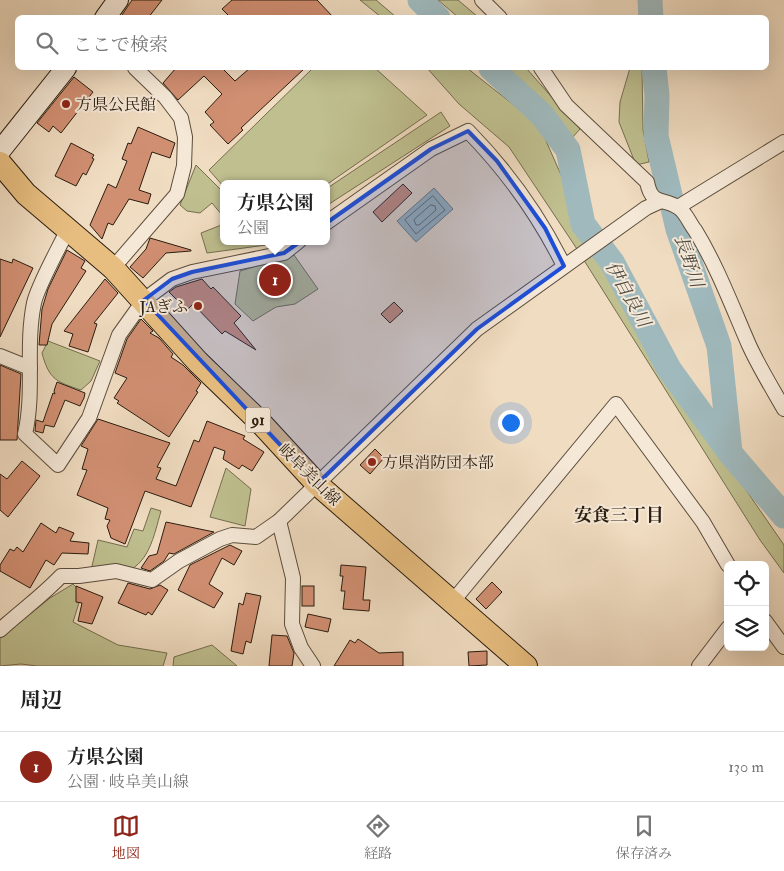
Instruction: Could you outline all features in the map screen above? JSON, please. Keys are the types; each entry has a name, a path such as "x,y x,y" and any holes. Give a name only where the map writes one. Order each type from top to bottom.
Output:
{"main road":[{"path":"107,15 118,0"},
{"path":"0,151 64,70"},
{"name":"岐阜美山線","path":"0,163 26,194 113,268 144,300 198,362 259,422 317,484 526,666"}],"street":[{"path":"482,0 497,15"},
{"path":"113,268 176,194 184,166 185,137 181,118 165,97 137,70"},
{"path":"542,70 566,105 647,182 653,205"},
{"path":"330,220 431,149 468,131 497,161 546,228 566,264"},
{"path":"0,630 25,607 40,599 61,576 116,572 152,580 179,561 220,539 232,535 256,537 279,521 477,329 566,264 653,205 678,208 784,142"},
{"path":"678,208 700,240 741,322 749,345 784,409"},
{"path":"68,229 34,301 29,340 31,410 25,434 32,443 58,464 89,418 119,335 144,300 172,279 185,274 284,253 295,245"},
{"path":"0,356 30,368"},
{"path":"453,601 616,404 703,522 726,561"},
{"path":"279,521 293,578 292,624 301,648 313,666"},
{"path":"769,626 784,647"},
{"path":"699,666 724,633"}],"highlighted area":[{"path":"468,131 497,161 545,228 564,266 477,329 317,484 144,300 172,279 192,272 284,253 431,149"}],"green space":[{"path":"360,0 376,0 394,15 379,15"},
{"path":"438,0 458,0 476,15 456,15"},
{"path":"311,70 377,70 427,115 330,182 330,180 220,180 220,182 209,170"},
{"path":"429,70 470,70 539,125 569,193 573,214 690,409 784,545 784,573 760,540 575,246 509,147 459,104"},
{"path":"511,70 528,70 580,129 572,138"},
{"path":"629,70 642,70 643,130 649,162 636,165 619,122 620,102"},
{"path":"441,112 450,126 330,203 330,186"},
{"path":"196,165 220,189 220,213 212,203 200,213 187,211 180,205"},
{"path":"220,226 220,245 266,245 207,253 201,233"},
{"path":"294,255 318,289 295,304 276,307 253,321 235,304 240,271"},
{"path":"48,341 100,361 91,381 81,390 60,382 51,374 42,353"},
{"path":"226,468 251,489 245,526 210,517"},
{"path":"151,508 161,511 153,540 138,564 130,570 121,573 90,575 98,540 127,547 134,529 143,531"},
{"path":"73,584 82,593 73,622 118,645 167,653 163,666 37,666 21,664 0,666 0,638 50,598"},
{"path":"212,645 237,666 173,666 174,657"}],"water":[{"path":"434,188 453,209 416,242 397,221"}],"building":[{"path":"132,0 162,0 150,15 122,15"},
{"path":"232,0 317,0 331,15 228,15 222,9"},
{"path":"174,70 224,70 235,81 248,70 303,70 241,128 243,130 228,144 210,125 214,122 205,112 222,94 204,76 178,100 163,83"},
{"name":"方県公民館","path":"74,77 93,92 61,133 53,126 49,132 37,123"},
{"path":"138,127 175,143 170,158 152,152 139,190 151,194 148,204 129,199 113,225 108,223 102,239 90,225 108,184 116,188 127,161 122,159 128,143 131,144"},
{"path":"71,143 94,155 86,175 83,173 76,186 55,176"},
{"path":"403,184 412,193 382,222 373,212"},
{"path":"150,238 191,251 166,253 143,278 130,267 146,249"},
{"path":"67,250 85,261 81,268 86,271 52,324 47,345 39,345 42,309 48,289"},
{"path":"0,259 12,263 13,259 33,268 0,337"},
{"path":"105,279 118,293 94,323 97,324 88,352 69,346 73,334 64,331"},
{"path":"202,279 211,289 213,287 241,316 234,323 256,350 225,331 222,334 193,304 187,310 169,292 176,287"},
{"path":"394,302 403,311 390,323 381,314"},
{"path":"141,319 153,331 150,333 159,338 173,354 171,357 183,365 201,383 196,391 198,392 169,437 117,403 119,401 114,398 127,378 115,373 127,339"},
{"path":"0,365 21,374 17,440 0,440"},
{"path":"57,382 85,393 84,398 80,406 65,400 54,427 45,425 43,433 35,431 36,420 43,422 53,393 55,394"},
{"path":"98,419 170,443 157,467 161,468 156,479 176,486 194,440 199,442 207,421 245,436 243,439 264,452 252,471 242,465 239,469 223,459 225,451 214,447 191,507 145,491 125,544 111,538 107,526 110,520 105,519 108,508 77,495 87,470 82,469 88,449 81,446"},
{"name":"方県消防団本部","path":"375,449 384,458 370,474 360,465"},
{"path":"22,461 40,476 8,517 0,510 0,474 7,479"},
{"path":"166,522 214,532 174,554 169,553 164,561 150,571 141,568 149,556 157,554"},
{"path":"41,523 56,533 59,527 74,533 70,541 89,543 88,554 62,553 54,565 46,560 30,588 0,571 0,565 10,549 14,551 17,547 23,552"},
{"path":"230,545 242,551 234,565 222,558 209,584 223,593 214,608 178,590 190,565"},
{"path":"341,565 366,567 363,600 370,600 369,611 343,609 345,591 341,591 343,576 340,576"},
{"path":"492,582 502,592 486,609 476,599"},
{"path":"128,583 150,589 160,585 168,590 152,615 148,612 146,615 118,603"},
{"path":"76,586 103,597 92,624 78,621 82,603 76,602"},
{"path":"302,586 314,586 314,606 302,606"},
{"path":"246,593 261,596 251,643 246,641 243,654 231,651 239,603 243,605"},
{"path":"308,614 331,619 328,632 305,627"},
{"path":"272,635 287,636 294,653 292,666 269,666"},
{"path":"358,639 379,653 403,652 403,666 334,666 350,640 355,643"},
{"path":"487,651 487,665 469,666 468,652"}],"waterway":[{"name":"伊自良川","path":"420,0 435,15"},
{"name":"長野川","path":"650,0 651,15"},
{"name":"伊自良川","path":"493,70 542,115 568,150 583,224 612,262 669,369 730,453 784,516"},
{"name":"長野川","path":"654,70 657,95 656,136 678,229 719,346 730,452"}],"place":[{"name":"方県公民館","path":"66,104"},
{"name":"方県公園","path":"275,280"},
{"name":"JAぎふ","path":"198,306"},
{"name":"方県消防団本部","path":"372,462"}],"district":[{"name":"安食三丁目","path":"619,515"}]}
